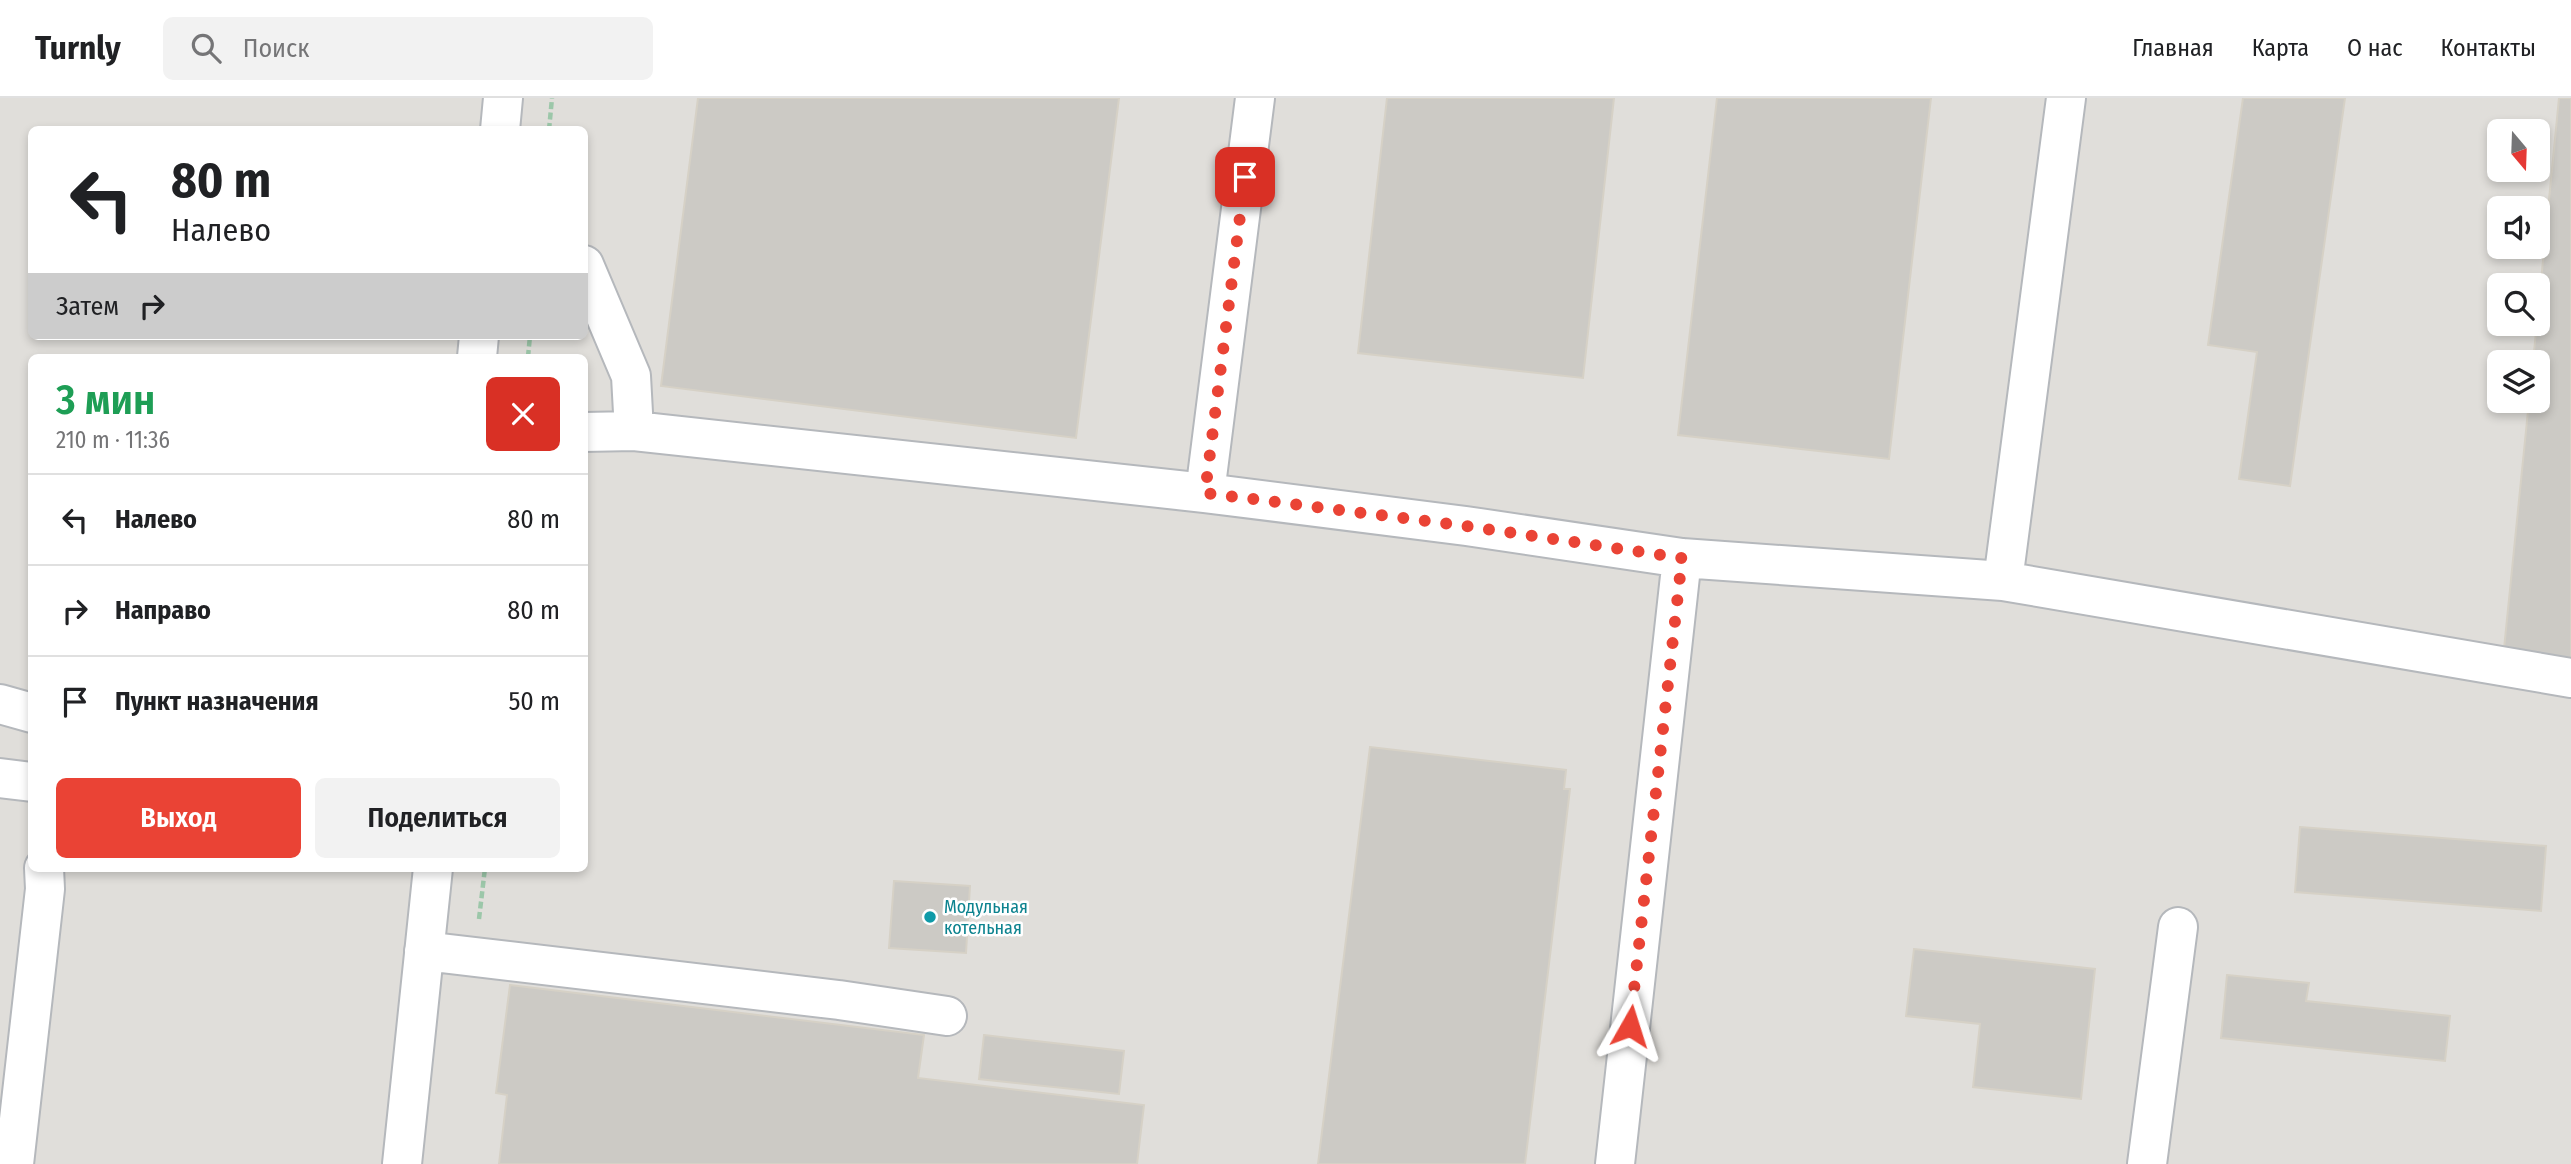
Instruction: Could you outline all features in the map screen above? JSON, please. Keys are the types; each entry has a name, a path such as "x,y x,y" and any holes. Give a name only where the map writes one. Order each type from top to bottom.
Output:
{"lane":[{"path":"500,126 503,98"},
{"path":"1205,493 1255,98"},
{"path":"2003,581 2066,98"},
{"path":"588,274 631,376 634,431"},
{"path":"588,432 634,431 1205,493 1466,526 1682,558 2003,581 2571,678"},
{"path":"1615,1164 1682,558"},
{"path":"0,704 28,712"},
{"path":"0,778 28,782"},
{"path":"13,1164 45,890 44,872"},
{"path":"402,1164 433,872"},
{"path":"2147,1164 2178,927"},
{"path":"424,951 839,1000 947,1016"}],"path":[{"path":"549,126 552,98"},
{"path":"475,957 485,872"}],"shaded area":[{"path":"0,98 2571,98 2571,1164 0,1164"}],"building":[{"path":"698,98 1119,98 1076,438 661,386"},
{"path":"1387,98 1614,98 1583,378 1358,353"},
{"path":"1717,98 1931,98 1889,459 1678,435"},
{"path":"2243,98 2345,98 2290,486 2239,479 2257,352 2208,345"},
{"path":"2559,98 2571,98 2571,659 2504,649 2528,413 2550,413 2550,350 2534,350 2536,336 2550,336 2550,273 2542,273 2543,259 2550,259 2549,196"},
{"path":"1370,747 1566,770 1564,789 1570,789 1525,1164 1318,1164"},
{"path":"2300,827 2546,846 2541,911 2295,892"},
{"name":"Модульная котельная","path":"894,881 970,886 966,953 889,948"},
{"path":"1914,949 2095,969 2081,1099 1973,1087 1980,1024 1906,1016"},
{"path":"2227,975 2309,983 2306,1001 2450,1016 2445,1061 2221,1038"},
{"path":"510,985 924,1035 918,1078 1144,1105 1137,1164 499,1164 507,1095 496,1093"},
{"path":"984,1035 1124,1051 1119,1094 979,1079"}],"place":[{"name":"Модульная котельная","path":"930,917"}],"route":[{"path":"1245,177 1205,493 1466,526 1682,558 1630,1026"}]}
